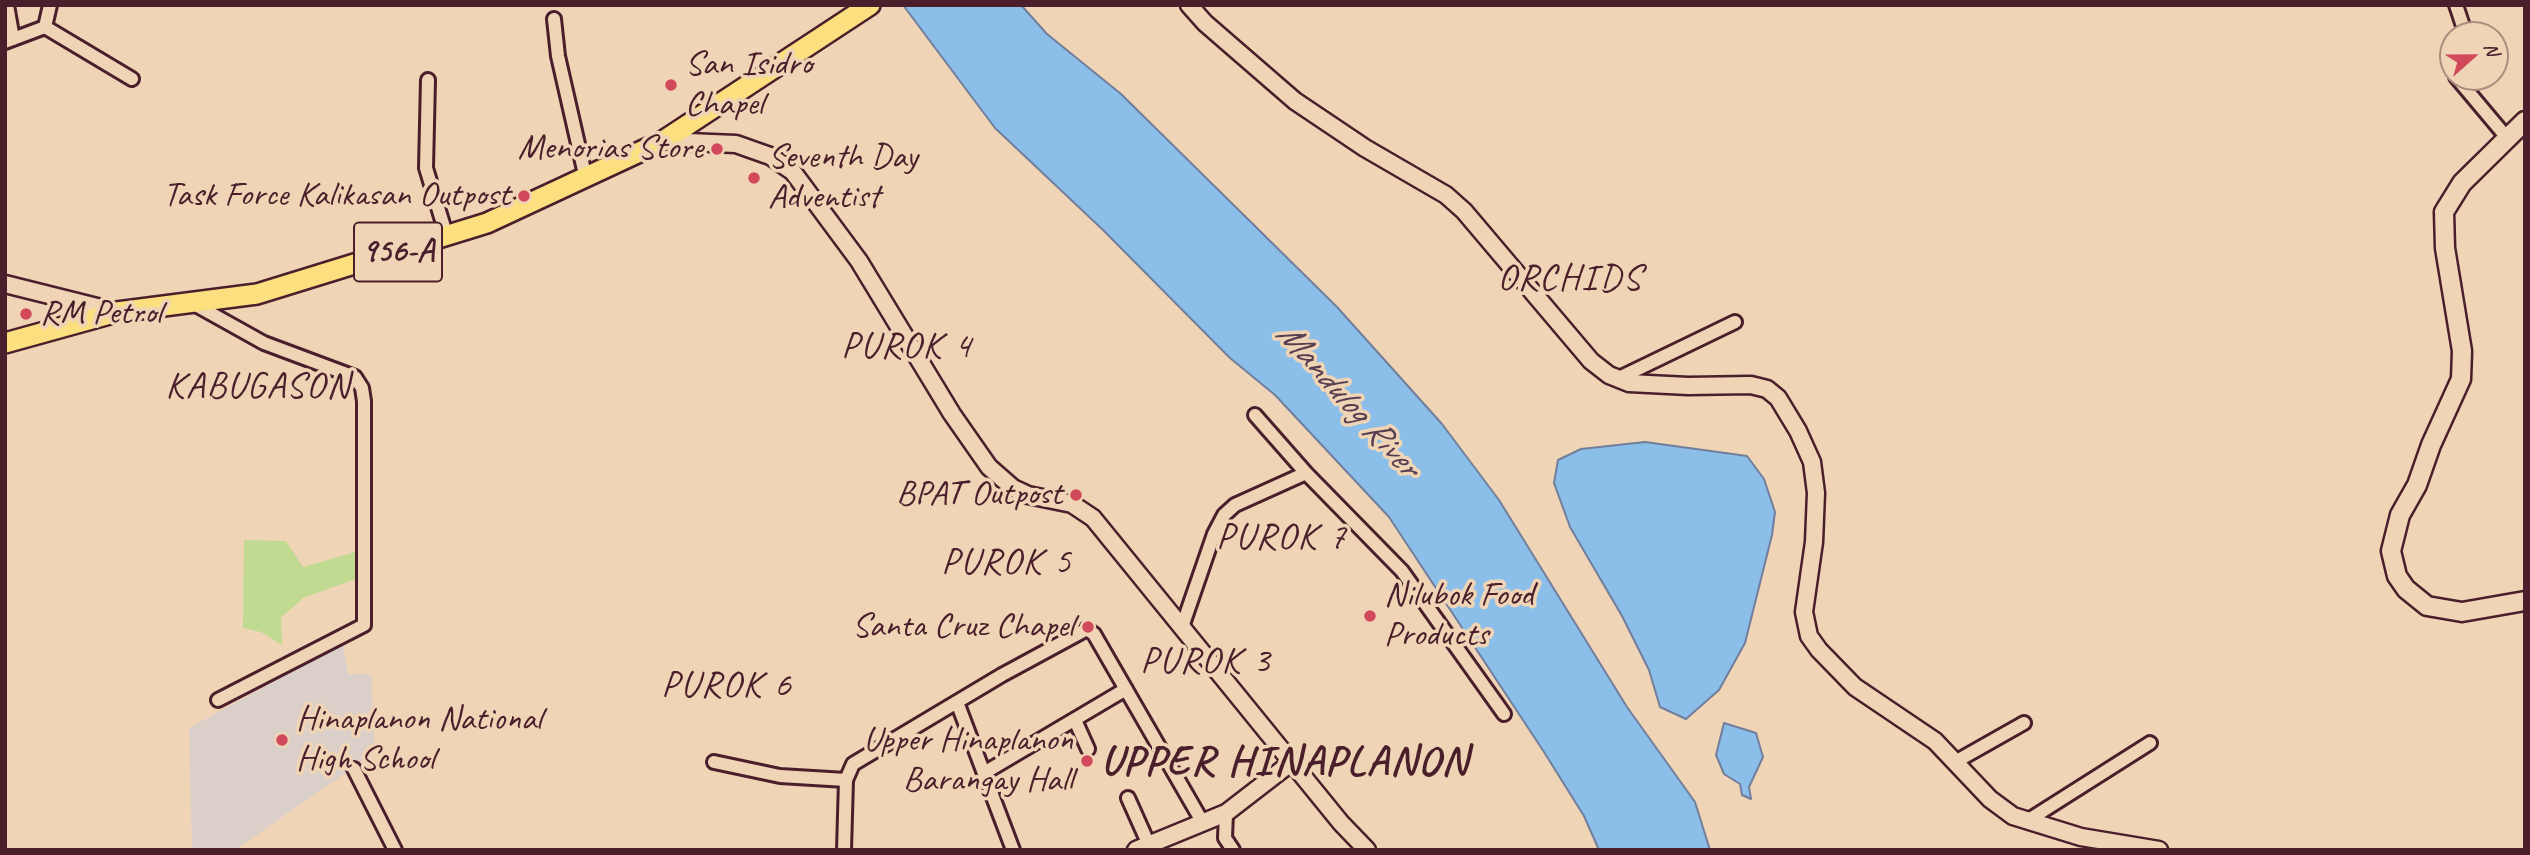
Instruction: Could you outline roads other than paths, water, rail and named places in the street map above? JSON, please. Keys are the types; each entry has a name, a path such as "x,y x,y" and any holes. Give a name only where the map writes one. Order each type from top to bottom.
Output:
{"main road":[{"name":"956-A","path":"5,343 117,312 194,304 267,291 447,237 586,180 663,141 870,5"},
{"path":"2525,121 2462,183 2444,212 2445,248 2462,351 2461,379 2431,445 2417,485 2400,515 2391,551 2401,583 2427,606 2462,612 2525,601"}],"street":[{"path":"7,5 9,40 45,27"},
{"path":"45,27 50,5"},
{"path":"1189,5 1223,40 1311,113 1446,195 1464,211 1591,361 1616,379 1629,383 1678,386 1751,385 1767,389 1778,398 1798,430 1812,462 1816,493 1814,542 1804,612 1809,636 1855,687 1935,741 1999,808 2026,821 2081,837 2159,850"},
{"path":"554,19 558,56 586,180"},
{"path":"45,27 132,79"},
{"path":"428,80 426,168 447,237"},
{"path":"2468,91 2508,139"},
{"path":"663,141 736,144 769,156 793,172 859,261 989,467 1013,488 1027,495 1072,504 1084,510 1103,528 1292,762 1367,850"},
{"name":"956-A","path":"5,284 117,312"},
{"path":"194,304 264,343 355,377 362,388 364,401 364,625 218,700"},
{"path":"1616,379 1735,322"},
{"path":"1255,415 1306,473 1402,571 1504,715"},
{"path":"1182,627 1214,534 1224,515 1236,505 1306,473"},
{"path":"844,850 846,780 848,771 861,757 1087,629 1094,634 1203,823"},
{"path":"984,773 1126,689"},
{"path":"957,702 1013,850"},
{"path":"1075,720 1088,750"},
{"path":"1955,762 2024,723"},
{"path":"2026,821 2150,743"},
{"path":"714,762 780,776 846,780"},
{"path":"1128,798 1143,847 1226,813 1292,762"},
{"path":"354,769 395,850"},
{"path":"1226,813 1225,838 1233,850"}],"water":[{"name":"Mandulog River","path":"903,5 1021,5 1047,34 1121,94 1337,307 1442,424 1499,500 1627,707 1695,802 1710,850 1599,850 1584,816 1544,752 1389,517 1275,395 1230,358 1103,230 995,128"},
{"path":"1645,442 1747,456 1764,479 1775,512 1772,535 1745,643 1719,690 1686,719 1660,707 1649,670 1622,616 1570,527 1554,483 1558,460 1581,449"},
{"path":"1724,723 1756,733 1763,757 1749,787 1751,799 1742,795 1740,784 1724,774 1716,755"}],"place":[{"name":"San Isidro Chapel","path":"671,85"},
{"name":"Menorias Store","path":"717,149"},
{"name":"Seventh Day Adventist","path":"754,178"},
{"name":"Task Force Kalikasan Outpost","path":"524,196"},
{"name":"RM Petrol","path":"26,314"},
{"name":"BPAT Outpost","path":"1076,495"},
{"name":"Nilubok Food Products","path":"1370,616"},
{"name":"Santa Cruz Chapel","path":"1088,627"},
{"name":"Hinaplanon National High School","path":"282,740"},
{"name":"Upper Hinaplanon Barangay Hall","path":"1087,761"}],"district":[{"name":"ORCHIDS","path":"1570,279"},
{"name":"PUROK 4","path":"907,347"},
{"name":"KABUGASON","path":"258,387"},
{"name":"PUROK 7","path":"1282,538"},
{"name":"PUROK 5","path":"1007,563"},
{"name":"PUROK 3","path":"1206,662"},
{"name":"PUROK 6","path":"727,686"},
{"name":"UPPER HINAPLANON","path":"1285,763"}]}
